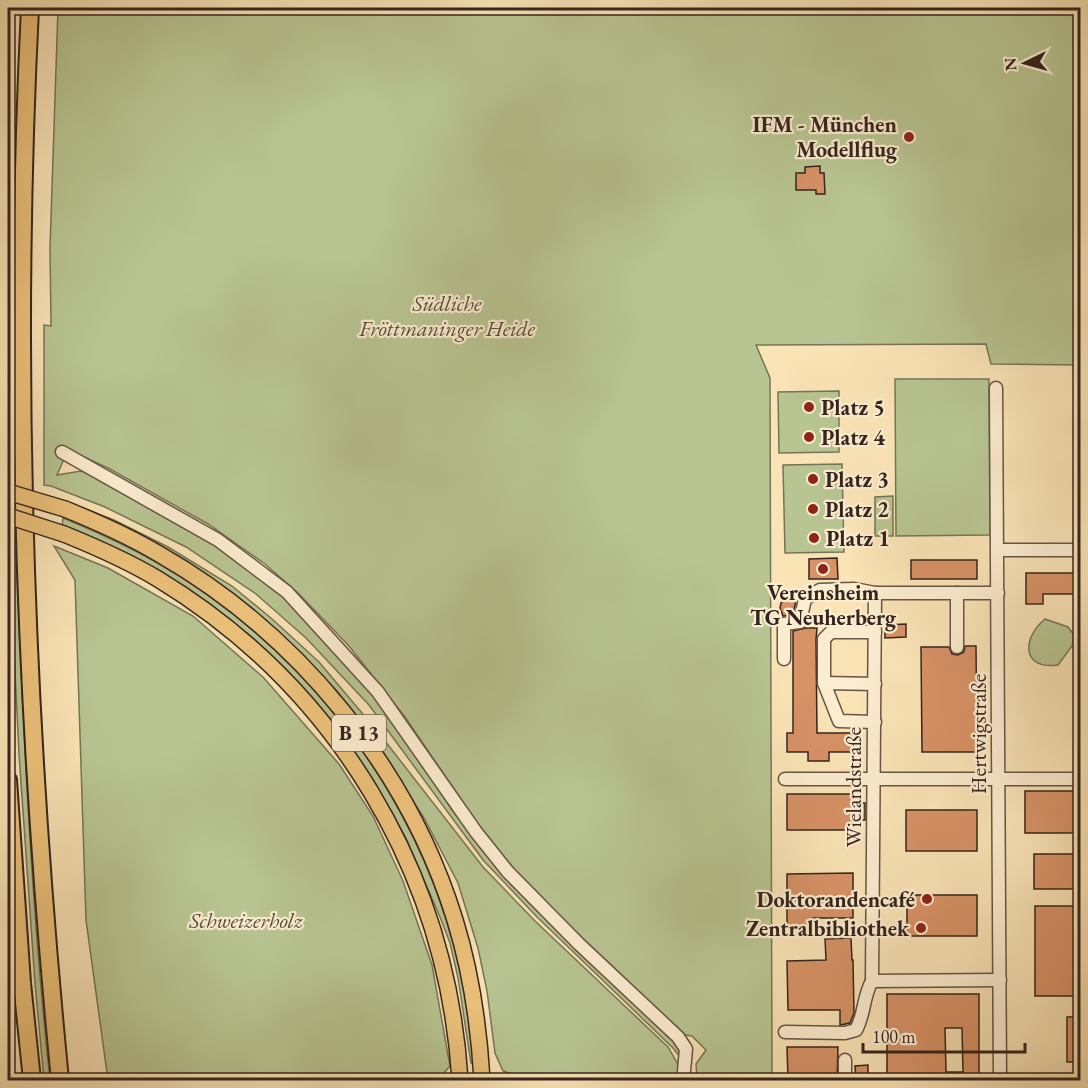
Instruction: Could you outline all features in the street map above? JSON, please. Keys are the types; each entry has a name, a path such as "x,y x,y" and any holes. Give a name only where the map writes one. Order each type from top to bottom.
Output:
{"highway":[{"path":"30,8 26,90 22,309 24,508 35,791 60,1080"},
{"path":"8,780 22,982 32,1080"}],"main road":[{"name":"B 13","path":"8,492 65,509 159,554 210,586 260,624 293,654 332,697 370,747 401,797 430,855 454,918 475,1006 482,1080"},
{"name":"B 13","path":"8,516 64,534 133,565 158,579 222,623 263,657 301,696 346,752 373,794 405,854 425,904 439,947 450,995 458,1046 460,1080"}],"street":[{"name":"Hertwigstraße","path":"996,388 1000,1080"},
{"path":"62,452 218,540 287,592 378,692 476,832 508,872 579,944 678,1037 686,1050 684,1071"},
{"path":"998,550 1080,550"},
{"path":"784,659 784,624 800,622 805,598 820,590 854,589 875,593 998,593"},
{"name":"Wielandstraße","path":"785,1032 845,1033 856,1030 861,1021 866,992 872,981 875,593"},
{"path":"957,593 957,646"},
{"path":"874,722 839,721 824,683 824,639 831,632 875,632"},
{"path":"824,683 875,684"},
{"path":"785,779 1080,779"},
{"path":"872,981 1000,980"},
{"path":"845,1060 845,1080"}],"green space":[{"name":"Südliche Fröttmaninger Heide","path":"58,8 1080,8 1080,365 991,364 986,344 756,345 770,378 772,1080 703,1080 697,1078 696,1064 706,1050 692,1036 685,1035 532,891 486,836 405,717 349,646 297,592 265,564 208,524 108,468 68,450 57,475 81,471 108,481 219,545 288,598 350,666 389,714 452,810 496,867 670,1035 683,1061 673,1048 537,917 483,860 369,705 306,638 256,594 186,547 105,507 44,485 44,325 51,326 50,248"},
{"path":"895,379 989,379 990,535 896,536"},
{"path":"839,391 839,452 779,453 778,392"},
{"path":"842,464 844,552 785,553 783,465"},
{"path":"893,496 893,536 875,536 875,497"},
{"path":"65,501 114,520 168,547 232,586 319,662 378,732 483,867 535,921 668,1047 680,1068 677,1077 672,1080 545,1080 527,1079 503,1071 495,1053 487,991 478,948 458,883 424,818 373,739 337,691 266,620 212,579 160,547 65,503"},
{"path":"63,518 112,539 159,564 189,582 238,618 284,658 325,702 362,750 394,801 421,855 443,911 460,970 469,1017 474,1064 471,1063 458,978 450,943 440,917 406,838 373,780 330,719 248,634 171,579 62,526"},
{"path":"8,527 15,529 32,874 50,1080 44,1080 35,983 19,754"},
{"name":"Schweizerholz","path":"54,546 108,568 193,616 263,677 339,764 373,816 403,881 432,965 450,1066 438,1080 108,1080 86,920 75,580"},
{"path":"1045,619 1068,627 1074,635 1072,646 1058,665 1037,663 1029,651 1032,635"}],"building":[{"path":"820,166 820,173 824,173 825,194 816,194 816,190 796,190 796,173 805,173 805,167"},
{"name":"Vereinsheim TG Neuherberg","path":"837,558 838,579 809,579 809,559"},
{"path":"911,560 977,560 977,579 911,579"},
{"path":"1026,573 1080,573 1080,594 1043,594 1043,604 1026,604"},
{"path":"788,598 796,600 793,615 783,616 781,603"},
{"path":"906,624 906,637 885,638 885,625"},
{"path":"817,628 817,733 852,733 852,752 829,752 829,761 808,761 808,752 787,752 787,733 793,733 793,631"},
{"path":"965,646 976,646 977,752 922,752 921,647 949,647 952,654 958,655 964,652"},
{"path":"1025,791 1080,791 1080,833 1025,833"},
{"path":"787,794 853,794 853,803 865,803 865,820 853,820 853,830 787,830"},
{"path":"906,810 977,810 977,851 906,851"},
{"path":"1034,854 1080,854 1080,889 1034,889"},
{"path":"853,873 853,918 812,918 812,927 787,927 787,874"},
{"path":"907,895 977,895 977,936 907,936"},
{"path":"1035,906 1080,906 1080,996 1035,996"},
{"path":"851,938 854,1013 850,1023 840,1025 840,1010 788,1010 787,961 826,960 825,939"},
{"path":"887,994 979,994 979,1080 887,1080","holes":["945,1028 962,1028 963,1072 946,1072"]},
{"path":"1067,1017 1080,1017 1080,1062 1067,1062"},
{"path":"787,1047 838,1047 837,1080 788,1080"},
{"path":"868,1065 868,1080 856,1080 855,1066"}],"place":[{"name":"IFM - München Modellflug","path":"909,137"},
{"name":"Platz 5","path":"809,407"},
{"name":"Platz 4","path":"809,437"},
{"name":"Platz 3","path":"813,479"},
{"name":"Platz 2","path":"813,509"},
{"name":"Platz 1","path":"814,538"},
{"name":"Vereinsheim TG Neuherberg","path":"823,569"},
{"name":"Doktorandencafé","path":"927,899"},
{"name":"Zentralbibliothek","path":"921,928"}]}
